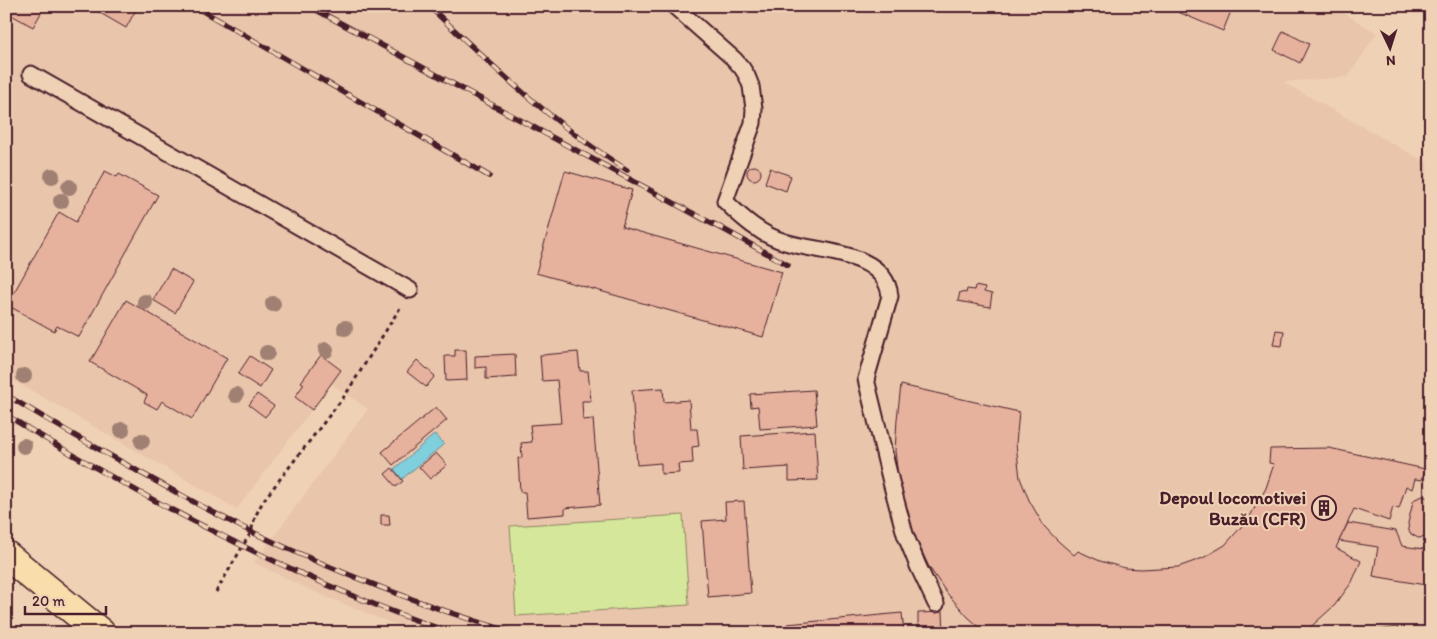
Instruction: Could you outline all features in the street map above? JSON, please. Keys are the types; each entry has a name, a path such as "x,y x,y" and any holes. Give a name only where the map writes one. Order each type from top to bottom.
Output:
{"main road":[{"path":"8,559 101,633"}],"lane":[{"path":"674,6 734,59 747,76 751,86 754,109 753,123 750,136 725,201 743,219 765,234 785,242 829,250 851,257 869,265 883,277 889,287 890,296 866,379 905,534 936,604"},
{"path":"31,74 410,290"}],"path":[{"path":"216,592 251,532 255,517 263,501 346,394 410,290"}],"shaded area":[{"path":"6,6 1332,6 1377,33 1348,77 1283,82 1431,165 1431,633 415,633 317,593 254,563 368,409 331,384 237,509 6,376"}],"green space":[{"path":"683,515 689,605 516,616 510,526"}],"water":[{"path":"435,434 444,444 402,479 394,469"}],"building":[{"path":"6,6 45,6 33,27 6,12"},
{"path":"88,6 138,6 126,28"},
{"path":"1164,6 1233,6 1223,31"},
{"path":"1283,31 1309,44 1300,63 1274,50"},
{"path":"751,166 757,166 761,173 757,180 751,180 747,176 747,170"},
{"path":"770,168 791,176 786,191 765,183"},
{"path":"105,171 117,177 119,174 158,195 79,337 57,326 54,331 7,305 59,212 76,222"},
{"path":"565,171 632,190 622,227 782,272 763,337 536,273"},
{"path":"171,269 193,282 175,313 153,300"},
{"path":"975,286 985,288 984,292 992,294 990,307 958,301 960,292 966,293 967,289 974,290"},
{"path":"126,300 227,358 192,419 162,401 157,409 144,402 147,395 90,362"},
{"path":"1276,330 1284,331 1282,346 1273,345"},
{"path":"455,350 466,350 467,380 446,381 445,356 455,356"},
{"path":"578,352 580,371 588,371 591,401 582,401 583,420 593,419 600,505 565,508 565,514 527,517 525,492 520,492 518,458 522,458 521,443 532,442 530,425 561,423 557,380 542,381 540,355"},
{"path":"515,354 516,377 486,379 486,367 475,368 475,356"},
{"path":"321,355 341,370 312,410 295,397 304,384 301,382"},
{"path":"250,356 271,370 260,388 238,374"},
{"path":"417,360 435,376 426,387 407,372"},
{"name":"Depoul locomotivei Buzău (CFR)","path":"901,385 1019,412 1016,444 1020,478 1029,500 1044,526 1074,555 1078,551 1100,561 1125,568 1178,567 1203,558 1225,545 1249,518 1266,488 1274,464 1269,463 1270,449 1329,448 1425,469 1422,480 1415,479 1412,489 1406,486 1399,509 1393,507 1389,521 1354,509 1336,548 1361,561 1352,582 1335,605 1304,633 986,633 968,617 946,592 929,567 908,517 899,485 895,451"},
{"path":"663,388 664,402 689,400 691,429 697,429 699,446 692,447 693,463 678,464 679,473 661,474 661,463 637,465 632,390"},
{"path":"814,390 817,425 760,429 758,406 751,407 750,394"},
{"path":"257,394 274,406 265,417 249,405"},
{"path":"436,407 447,420 393,465 382,452"},
{"path":"815,431 818,480 789,481 789,467 743,470 741,436"},
{"path":"436,453 447,465 430,479 419,467"},
{"path":"392,468 403,481 396,487 385,474"},
{"path":"1423,496 1431,499 1431,533 1427,537 1418,538 1409,531 1408,523 1413,502 1415,499"},
{"path":"744,501 751,593 708,597 702,521 726,519 725,502"},
{"path":"381,515 389,515 390,525 381,525"},
{"path":"1348,523 1396,531 1402,546 1431,550 1431,586 1373,576 1378,547 1339,541"},
{"path":"943,612 944,633 918,633 918,613"},
{"path":"902,613 904,633 788,633 787,624"},
{"path":"1398,627 1398,633 1379,633 1378,630"}],"railway":[{"path":"194,6 489,176"},
{"path":"309,6 720,228"},
{"path":"429,6 548,114 627,170"},
{"path":"714,224 788,265"},
{"path":"6,395 141,473 252,532 316,561 381,587 514,633"},
{"path":"6,415 114,478 223,536 336,589 452,633"}],"place":[{"name":"Depoul locomotivei Buzău (CFR)","path":"1324,508"}]}
